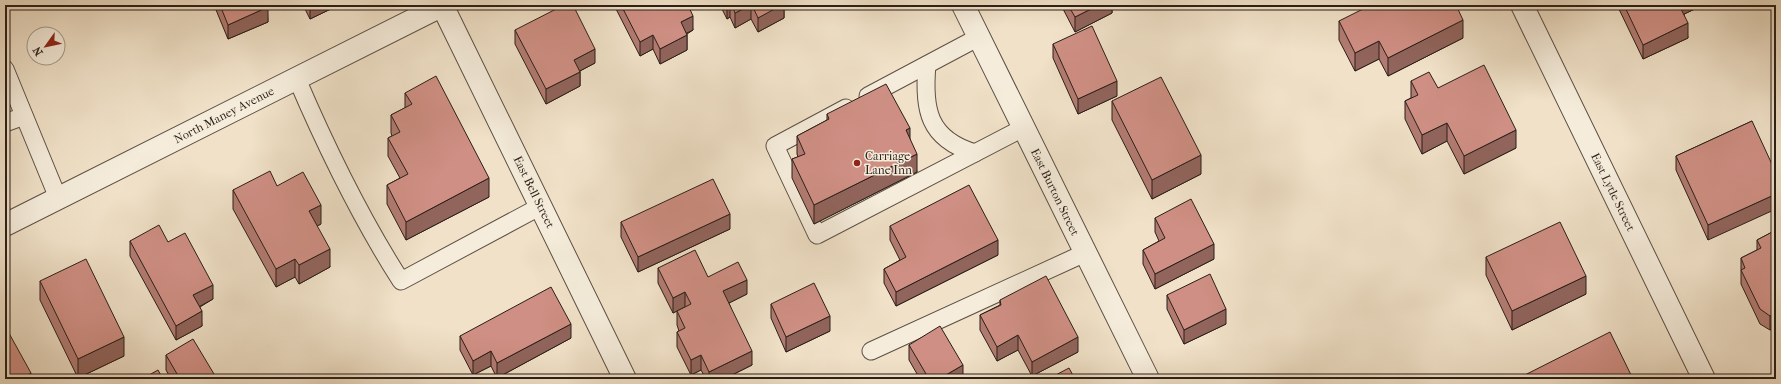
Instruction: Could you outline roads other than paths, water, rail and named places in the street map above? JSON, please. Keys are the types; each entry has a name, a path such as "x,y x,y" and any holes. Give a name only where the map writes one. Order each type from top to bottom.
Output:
{"street":[{"name":"North Maney Avenue","path":"5,225 443,5"},
{"name":"East Bell Street","path":"443,5 625,379"},
{"name":"East Burton Street","path":"963,5 1148,379"},
{"name":"East Lytle Street","path":"1522,5 1704,379"}],"lane":[{"path":"979,37 775,146 816,234 1023,128"},
{"path":"927,65 925,92 930,114 937,130 949,142 960,149 975,153"},
{"path":"5,69 58,198"},
{"path":"297,79 325,144 374,239 401,281 540,206"},
{"path":"5,124 24,116"},
{"path":"871,351 1085,253"}],"place":[{"name":"Carriage Lane Inn","path":"857,163"}]}
